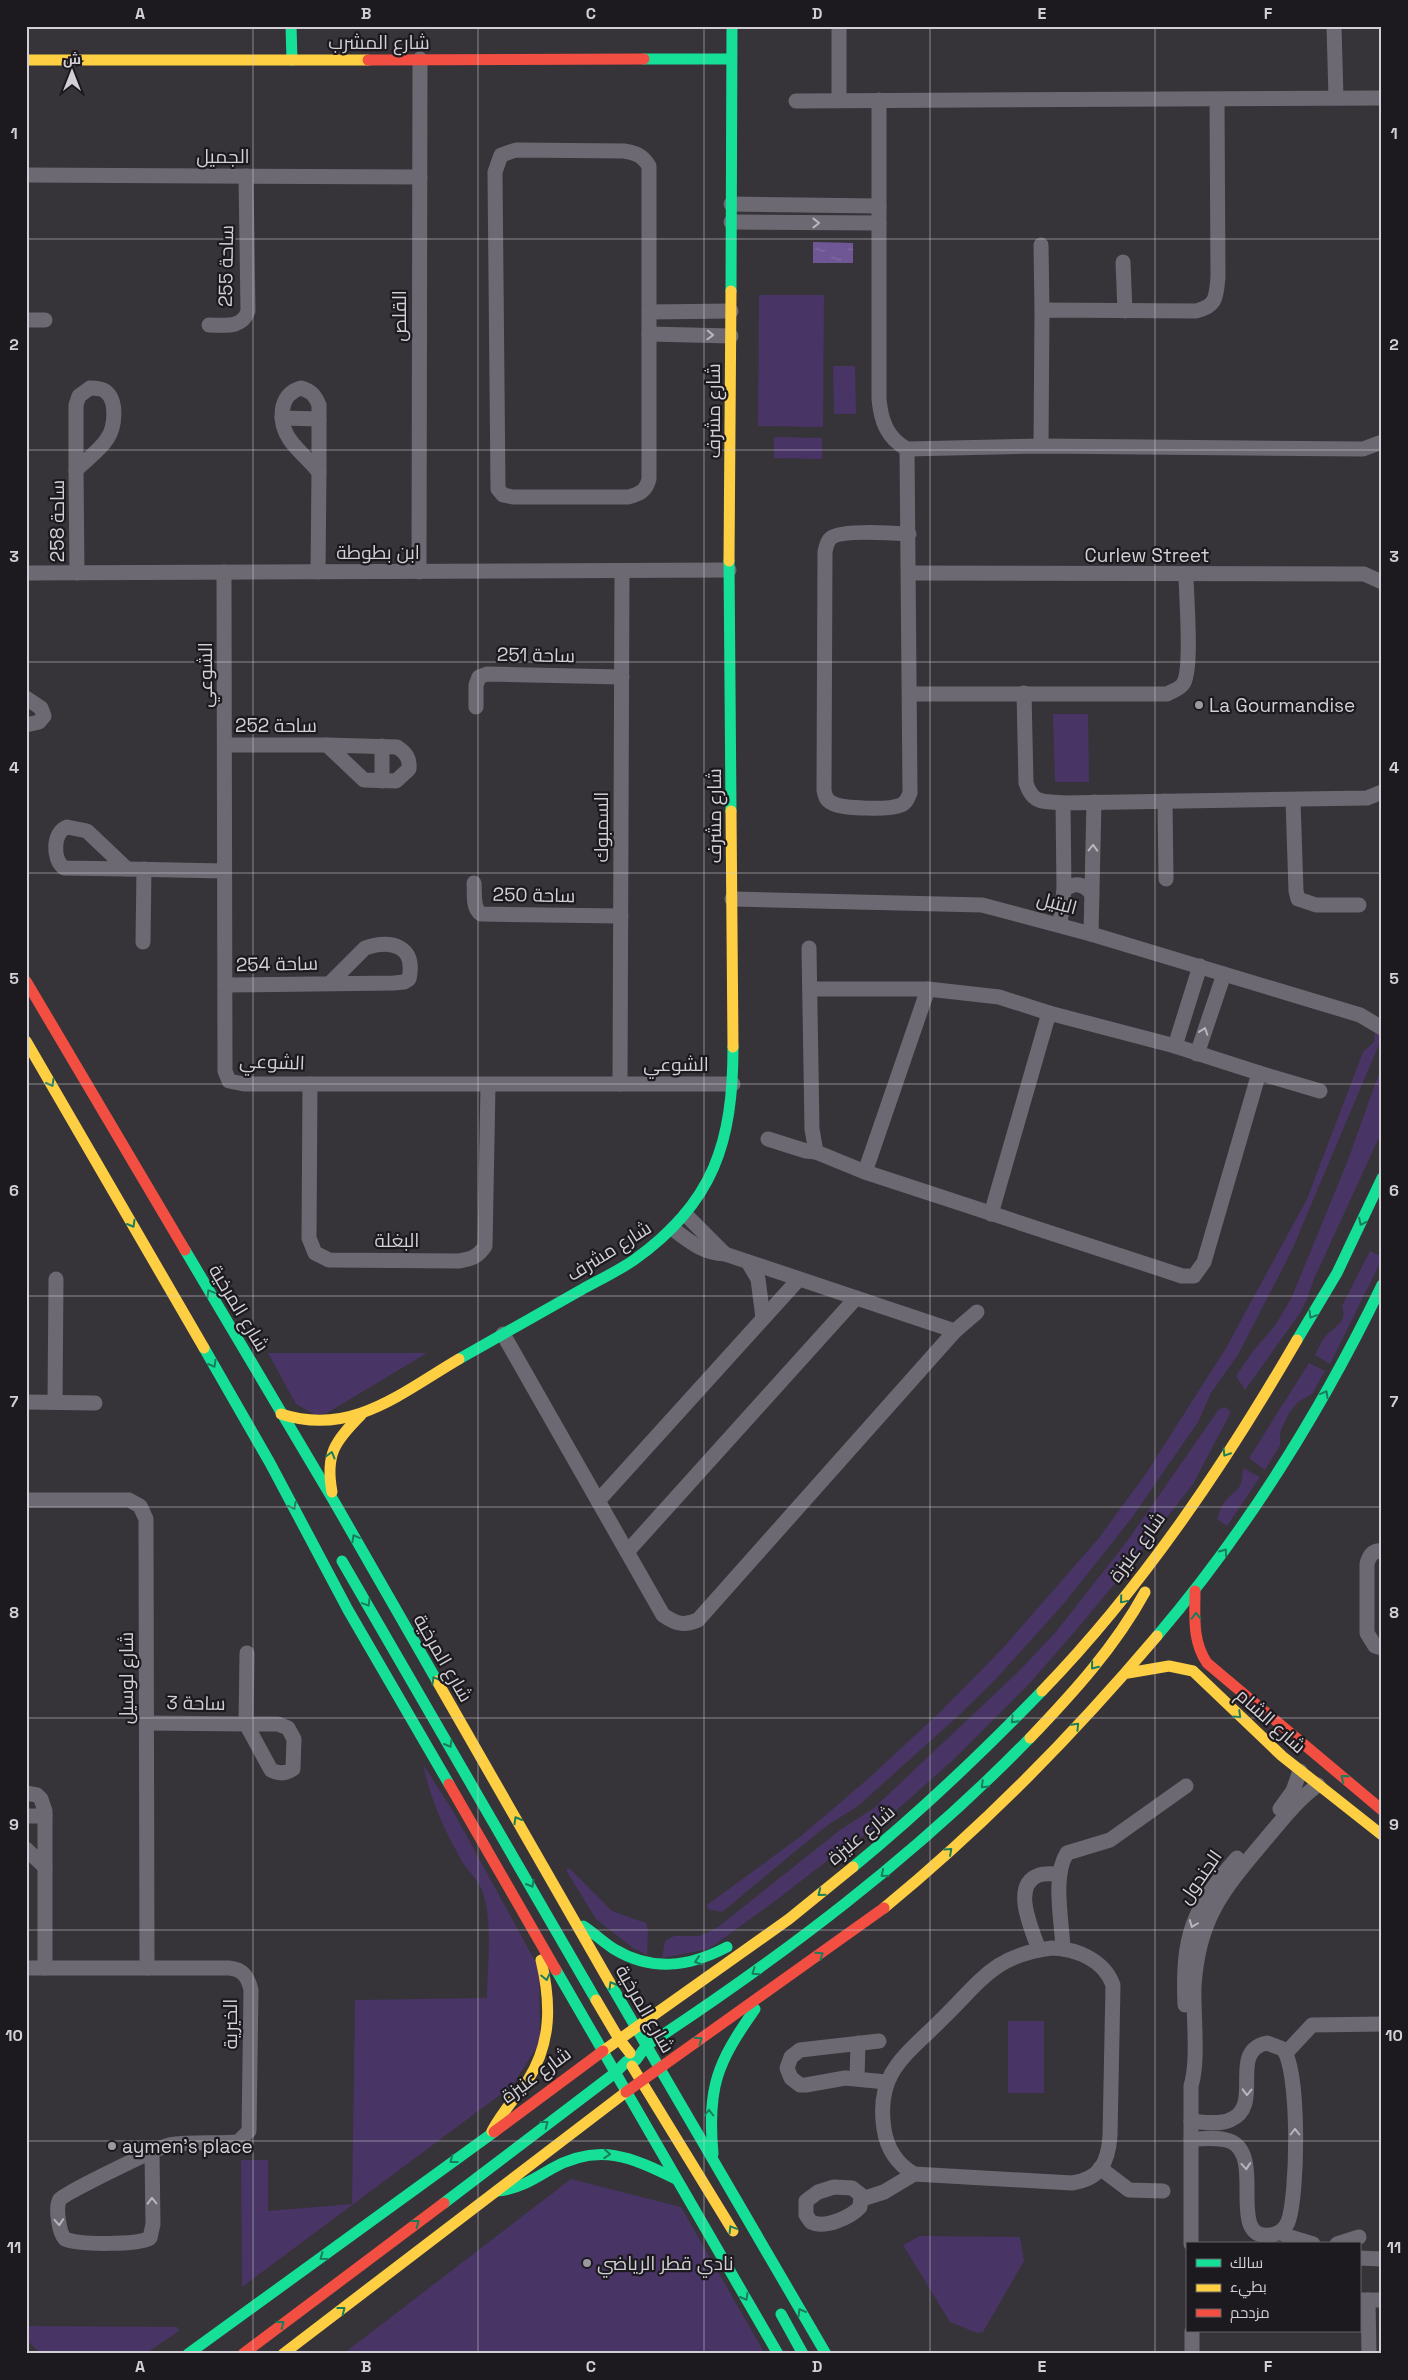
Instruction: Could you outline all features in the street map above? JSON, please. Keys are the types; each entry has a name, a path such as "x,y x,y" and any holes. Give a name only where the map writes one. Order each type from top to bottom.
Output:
{"main road":[{"path":"291,26 292,60"},
{"name":"شارع مشرف","path":"335,1503 328,1475 328,1460 334,1444 363,1414 632,1261 660,1242 686,1215 702,1194 717,1165 728,1123 733,1084 730,570 732,26"},
{"name":"شارع المشرب","path":"26,60 731,59"},
{"name":"شارع المرخية","path":"26,982 335,1503 658,2068 826,2354"},
{"path":"26,1041 270,1463 348,1610 778,2354"},
{"name":"شارع عنيزة","path":"188,2354 380,2216 492,2131 789,1919 900,1829 980,1755 1089,1639 1151,1564 1198,1497 1290,1353 1337,1273 1382,1178"},
{"path":"283,2354 302,2346 498,2191 658,2068 840,1941 913,1884 967,1835 1042,1762 1128,1673 1195,1591 1242,1528 1301,1436 1382,1286"},
{"name":"شارع مشرف","path":"282,1414 302,1422 322,1423 363,1414"},
{"path":"270,1463 304,1501"},
{"path":"337,1553 642,2080 737,2238"},
{"path":"242,2354 615,2073 646,2046 827,1921 921,1843 1021,1748 1076,1689 1118,1636 1145,1592 1151,1564"},
{"path":"1195,1591 1196,1642 1200,1653"},
{"path":"1128,1673 1161,1667 1192,1648 1200,1653"},
{"name":"شارع الشام","path":"1200,1653 1214,1670 1382,1810"},
{"name":"شارع الشام","path":"1181,1656 1194,1672 1267,1742 1300,1771 1382,1835"},
{"path":"752,1930 789,1919"},
{"path":"576,1922 627,1957 654,1965 675,1966 692,1964 707,1958 739,1938"},
{"path":"492,2131 505,2108 528,2080 542,2052 547,2033 549,1996 533,1930"},
{"path":"714,2161 709,2108 710,2095 720,2062 730,2043 766,1994"},
{"path":"626,2092 636,2043 636,2027"},
{"path":"603,2051 616,2052 648,2067 658,2068"},
{"path":"498,2191 523,2186 566,2160 590,2153 624,2155 676,2179"},
{"path":"775,2304 804,2354"}],"street":[{"path":"839,26 839,100"},
{"path":"1334,26 1336,98"},
{"name":"القلص","path":"418,572 420,59"},
{"path":"796,101 1382,98"},
{"path":"879,100 879,399 881,417 896,443 907,449 1041,446 1363,449 1382,442"},
{"path":"1042,310 1196,311 1206,309 1213,303 1218,278 1217,100"},
{"path":"516,150 624,151 636,153 644,158 649,166 650,176 649,312 649,479 643,492 628,497 512,497 500,492 496,482 495,172 501,155 516,150"},
{"name":"الجميل","path":"26,176 420,177"},
{"name":"ساحة 255","path":"209,325 234,325 243,320 248,311 246,176"},
{"path":"731,204 879,206"},
{"path":"731,222 879,223"},
{"path":"1041,245 1041,446"},
{"path":"1123,262 1125,311"},
{"path":"649,312 731,311"},
{"path":"26,320 45,320"},
{"path":"649,334 731,336"},
{"name":"ساحة 258","path":"76,470 107,439 112,430 113,406 110,396 105,391 90,388 79,396 75,413 77,573"},
{"path":"318,572 319,472 319,405 315,396 308,390 301,388 293,390 286,396 283,404 282,418 290,440 319,472"},
{"path":"282,418 319,419"},
{"path":"907,449 909,534 910,792 902,805 890,807 842,807 832,804 826,799 824,790 825,552 827,543 831,537 843,533 909,534"},
{"name":"ابن بطوطة","path":"26,573 730,570"},
{"name":"السمبوك","path":"620,1084 622,571"},
{"name":"الشوعي","path":"224,572 225,1072 229,1081 244,1084 733,1084"},
{"name":"Curlew Street","path":"909,573 1364,574 1382,582"},
{"path":"910,694 1167,694 1177,690 1183,685 1188,666 1186,575"},
{"name":"ساحة 251","path":"476,706 476,685 479,677 486,674 622,677"},
{"path":"1024,693 1026,783 1029,793 1037,800 1063,803 1293,800 1367,798 1382,792"},
{"path":"26,698 41,708 44,716 39,722 26,725"},
{"name":"ساحة 252","path":"225,745 327,745 397,747 405,752 409,769 396,781 364,780 327,745"},
{"path":"382,746 382,781"},
{"path":"1293,800 1296,891 1298,898 1306,903 1316,905 1359,905"},
{"path":"1165,801 1166,879"},
{"path":"1091,934 1094,802"},
{"path":"1060,924 1064,890 1063,803"},
{"path":"127,869 224,871"},
{"path":"143,942 144,870"},
{"name":"ساحة 250","path":"474,883 475,906 481,914 621,916"},
{"path":"1064,890 1074,884 1079,884 1084,886 1092,895"},
{"name":"البتيل","path":"732,899 982,905 1060,924 1360,1015 1382,1028"},
{"name":"ساحة 254","path":"225,985 404,982 409,979 409,956 407,951 396,946 373,945 365,948 330,983"},
{"path":"809,948 812,1129 816,1152"},
{"path":"1175,1046 1200,966"},
{"path":"1197,1054 1224,974"},
{"path":"811,989 928,989 999,997 1049,1013 1175,1046 1320,1091"},
{"path":"865,1172 928,989"},
{"path":"991,1214 1049,1013"},
{"name":"البتيل","path":"1360,1015 1382,1016"},
{"path":"768,1138 806,1151 816,1152 865,1172 1182,1276 1194,1276 1204,1262 1258,1073"},
{"name":"البغلة","path":"310,1084 309,1238 315,1253 329,1260 471,1259 480,1254 485,1246 488,1085"},
{"path":"686,1215 725,1254"},
{"path":"673,1229 703,1250 725,1254 955,1331"},
{"path":"748,1262 758,1280 763,1318"},
{"path":"55,1402 56,1279"},
{"path":"598,1501 798,1279"},
{"path":"627,1552 856,1298"},
{"path":"503,1334 663,1615 673,1622 686,1625 698,1620 955,1331 976,1312"},
{"path":"26,1402 95,1403"},
{"name":"شارع لوسيل","path":"26,1500 129,1500 135,1502 144,1511 146,1528 146,1968"},
{"path":"1382,1551 1373,1553 1368,1558 1367,1634 1375,1646 1382,1648"},
{"name":"ساحة 3","path":"146,1723 246,1724 247,1653"},
{"name":"الجندول","path":"1191,2242 1191,2121 1190,2086 1187,2074 1184,1983 1189,1935 1194,1920 1210,1891 1288,1800 1300,1771"},
{"name":"الجندول","path":"1190,2086 1194,2074 1194,2001 1197,1959 1211,1913 1233,1879 1296,1804 1318,1785"},
{"path":"1063,1949 1059,1874 1062,1860 1067,1853 1110,1840 1186,1786"},
{"path":"26,1793 33,1794 41,1799 45,1816 45,1968"},
{"path":"26,1816 45,1816"},
{"path":"26,1849 45,1867"},
{"path":"1039,1950 1025,1909 1024,1896 1028,1886 1039,1875 1059,1874"},
{"path":"1063,1949 1076,1952 1102,1967 1109,1976 1112,1985 1110,2142 1106,2159 1094,2176 1085,2181 1072,2183 914,2174 902,2167 892,2153 885,2135 882,2116 886,2082 903,2055 943,2019 988,1971 1005,1960 1039,1950 1063,1949"},
{"name":"الخيرية","path":"26,1968 236,1969 245,1974 251,1990 249,2131 238,2142 169,2145 152,2152 60,2199 58,2205 61,2235 70,2242 146,2241 150,2238 152,2232 152,2152"},
{"path":"1286,2053 1312,2024 1382,2024"},
{"path":"879,2041 800,2050 791,2057 788,2073 795,2082 806,2085 857,2078 886,2082"},
{"path":"857,2078 858,2043"},
{"path":"1191,2121 1225,2122 1237,2116 1246,2101 1247,2061 1252,2051 1261,2044 1273,2044 1286,2053 1290,2064 1294,2102 1294,2157 1288,2218 1280,2232"},
{"path":"1191,2138 1224,2139 1240,2148 1247,2164 1248,2222 1255,2231 1265,2236 1280,2232 1306,2242"},
{"path":"1100,2168 1129,2190 1163,2191"},
{"path":"862,2199 884,2192 914,2174"},
{"path":"1343,2242 1359,2237"},
{"path":"1360,2258 1382,2259"},
{"path":"1369,2354 1370,2300"},
{"path":"1192,2332 1192,2354"}],"shaded area":[{"path":"759,295 824,295 823,427 758,426"},
{"path":"833,366 855,366 856,414 834,414"},
{"path":"774,437 822,438 822,459 774,458"},
{"path":"1053,714 1088,714 1089,782 1055,782"},
{"path":"1375,1033 1381,1034 1380,1042 1292,1250 1239,1353 1211,1393 1198,1422 1131,1519 1066,1601 995,1680 957,1717 858,1806 828,1825 722,1912 708,1909 707,1905 801,1836 869,1778 939,1713 1003,1648 1098,1539 1145,1475 1226,1348 1307,1199 1363,1052 1374,1042"},
{"path":"1382,1065 1382,1131 1300,1313 1245,1390 1236,1376 1253,1351 1274,1327 1291,1299 1348,1160"},
{"path":"1370,1251 1382,1257 1382,1259 1330,1364 1315,1355 1325,1337 1342,1321 1342,1306"},
{"path":"268,1353 427,1353 327,1413 315,1415 296,1404"},
{"path":"1309,1363 1325,1371 1312,1394 1298,1402 1289,1413 1280,1432 1280,1445 1265,1470 1249,1458"},
{"path":"1225,1407 1231,1412 1193,1484 1127,1569 1077,1629 1030,1683 953,1760 879,1826 845,1847 709,1949 662,1958 665,1941 674,1936 700,1936 718,1927 840,1830 874,1808 1019,1671 1055,1633 1128,1540 1219,1409"},
{"path":"1243,1468 1260,1477 1227,1526 1217,1519 1223,1504 1240,1486"},
{"path":"423,1764 454,1813 539,1968 540,2042 512,2086 242,2287 241,2160 268,2160 268,2211 352,2204 355,2000 487,1998 489,1928 485,1900 481,1888 463,1863 444,1827 434,1803"},
{"path":"569,1868 612,1911 646,1923 648,1931 647,1955 633,1948 596,1919 566,1870"},
{"path":"1008,2021 1044,2021 1044,2093 1008,2093"},
{"name":"نادي قطر الرياضي","path":"571,2179 681,2207 765,2354 343,2354"},
{"path":"920,2236 1020,2237 1024,2261 983,2332 977,2333 950,2322 903,2245"},
{"path":"26,2326 177,2327 179,2331 145,2354 41,2354 26,2339"}],"water":[{"path":"813,242 853,243 853,263 813,263"}],"traffic: fast":[{"path":"291,26 292,60"},
{"path":"731,291 732,26"},
{"path":"644,59 731,59"},
{"path":"729,561 731,811"},
{"path":"459,1359 628,1264 661,1238 683,1216 700,1193 714,1168 723,1141 729,1112 733,1047"},
{"path":"1297,1340 1337,1273 1382,1178"},
{"path":"185,1250 335,1503 437,1681"},
{"path":"1157,1636 1222,1554 1281,1468 1334,1378 1382,1285"},
{"path":"204,1348 270,1463 348,1610 449,1784"},
{"path":"342,1561 596,2000"},
{"path":"853,1867 950,1782 1042,1691"},
{"path":"636,2060 646,2046 798,1940 894,1864 986,1782 1030,1738"},
{"path":"583,1926 614,1949 628,1956 656,1964 671,1964 699,1959 727,1947"},
{"path":"556,1970 778,2354"},
{"path":"610,1983 826,2354"},
{"path":"713,2154 712,2111 718,2077 723,2061 755,2009"},
{"path":"444,2203 615,2073 627,2061"},
{"path":"188,2354 494,2132"},
{"path":"498,2191 520,2186 568,2161 600,2154 629,2159 676,2179"},
{"path":"781,2314 803,2354"}],"traffic: slow":[{"path":"26,60 368,60"},
{"path":"729,561 731,291"},
{"path":"731,811 733,1047"},
{"path":"26,1041 204,1348"},
{"path":"1042,1691 1114,1610 1180,1523 1241,1433 1297,1340"},
{"path":"281,1414 306,1420 330,1420 353,1416 396,1397 459,1359"},
{"path":"332,1492 330,1468 334,1449 361,1415"},
{"path":"1030,1738 1077,1687 1107,1650 1145,1592"},
{"path":"884,1908 992,1812 1060,1744 1126,1673 1157,1636"},
{"path":"1128,1673 1169,1666 1193,1671 1282,1756 1382,1835"},
{"path":"437,1681 610,1983"},
{"path":"603,2051 789,1919 853,1867"},
{"path":"492,2131 528,2080 542,2051 548,2006 541,1960"},
{"path":"596,2000 619,2039 630,2053"},
{"path":"632,2066 733,2231"},
{"path":"283,2354 626,2092"}],"traffic: jam":[{"path":"368,60 644,59"},
{"path":"26,981 185,1250"},
{"path":"1195,1591 1197,1637 1202,1655 1207,1663 1382,1810"},
{"path":"449,1784 556,1970"},
{"path":"626,2092 884,1908"},
{"path":"494,2132 603,2051"},
{"path":"243,2354 444,2203"}],"place":[{"name":"La Gourmandise","path":"1199,705"},
{"name":"aymen's place","path":"112,2146"},
{"name":"نادي قطر الرياضي","path":"587,2263"}]}
